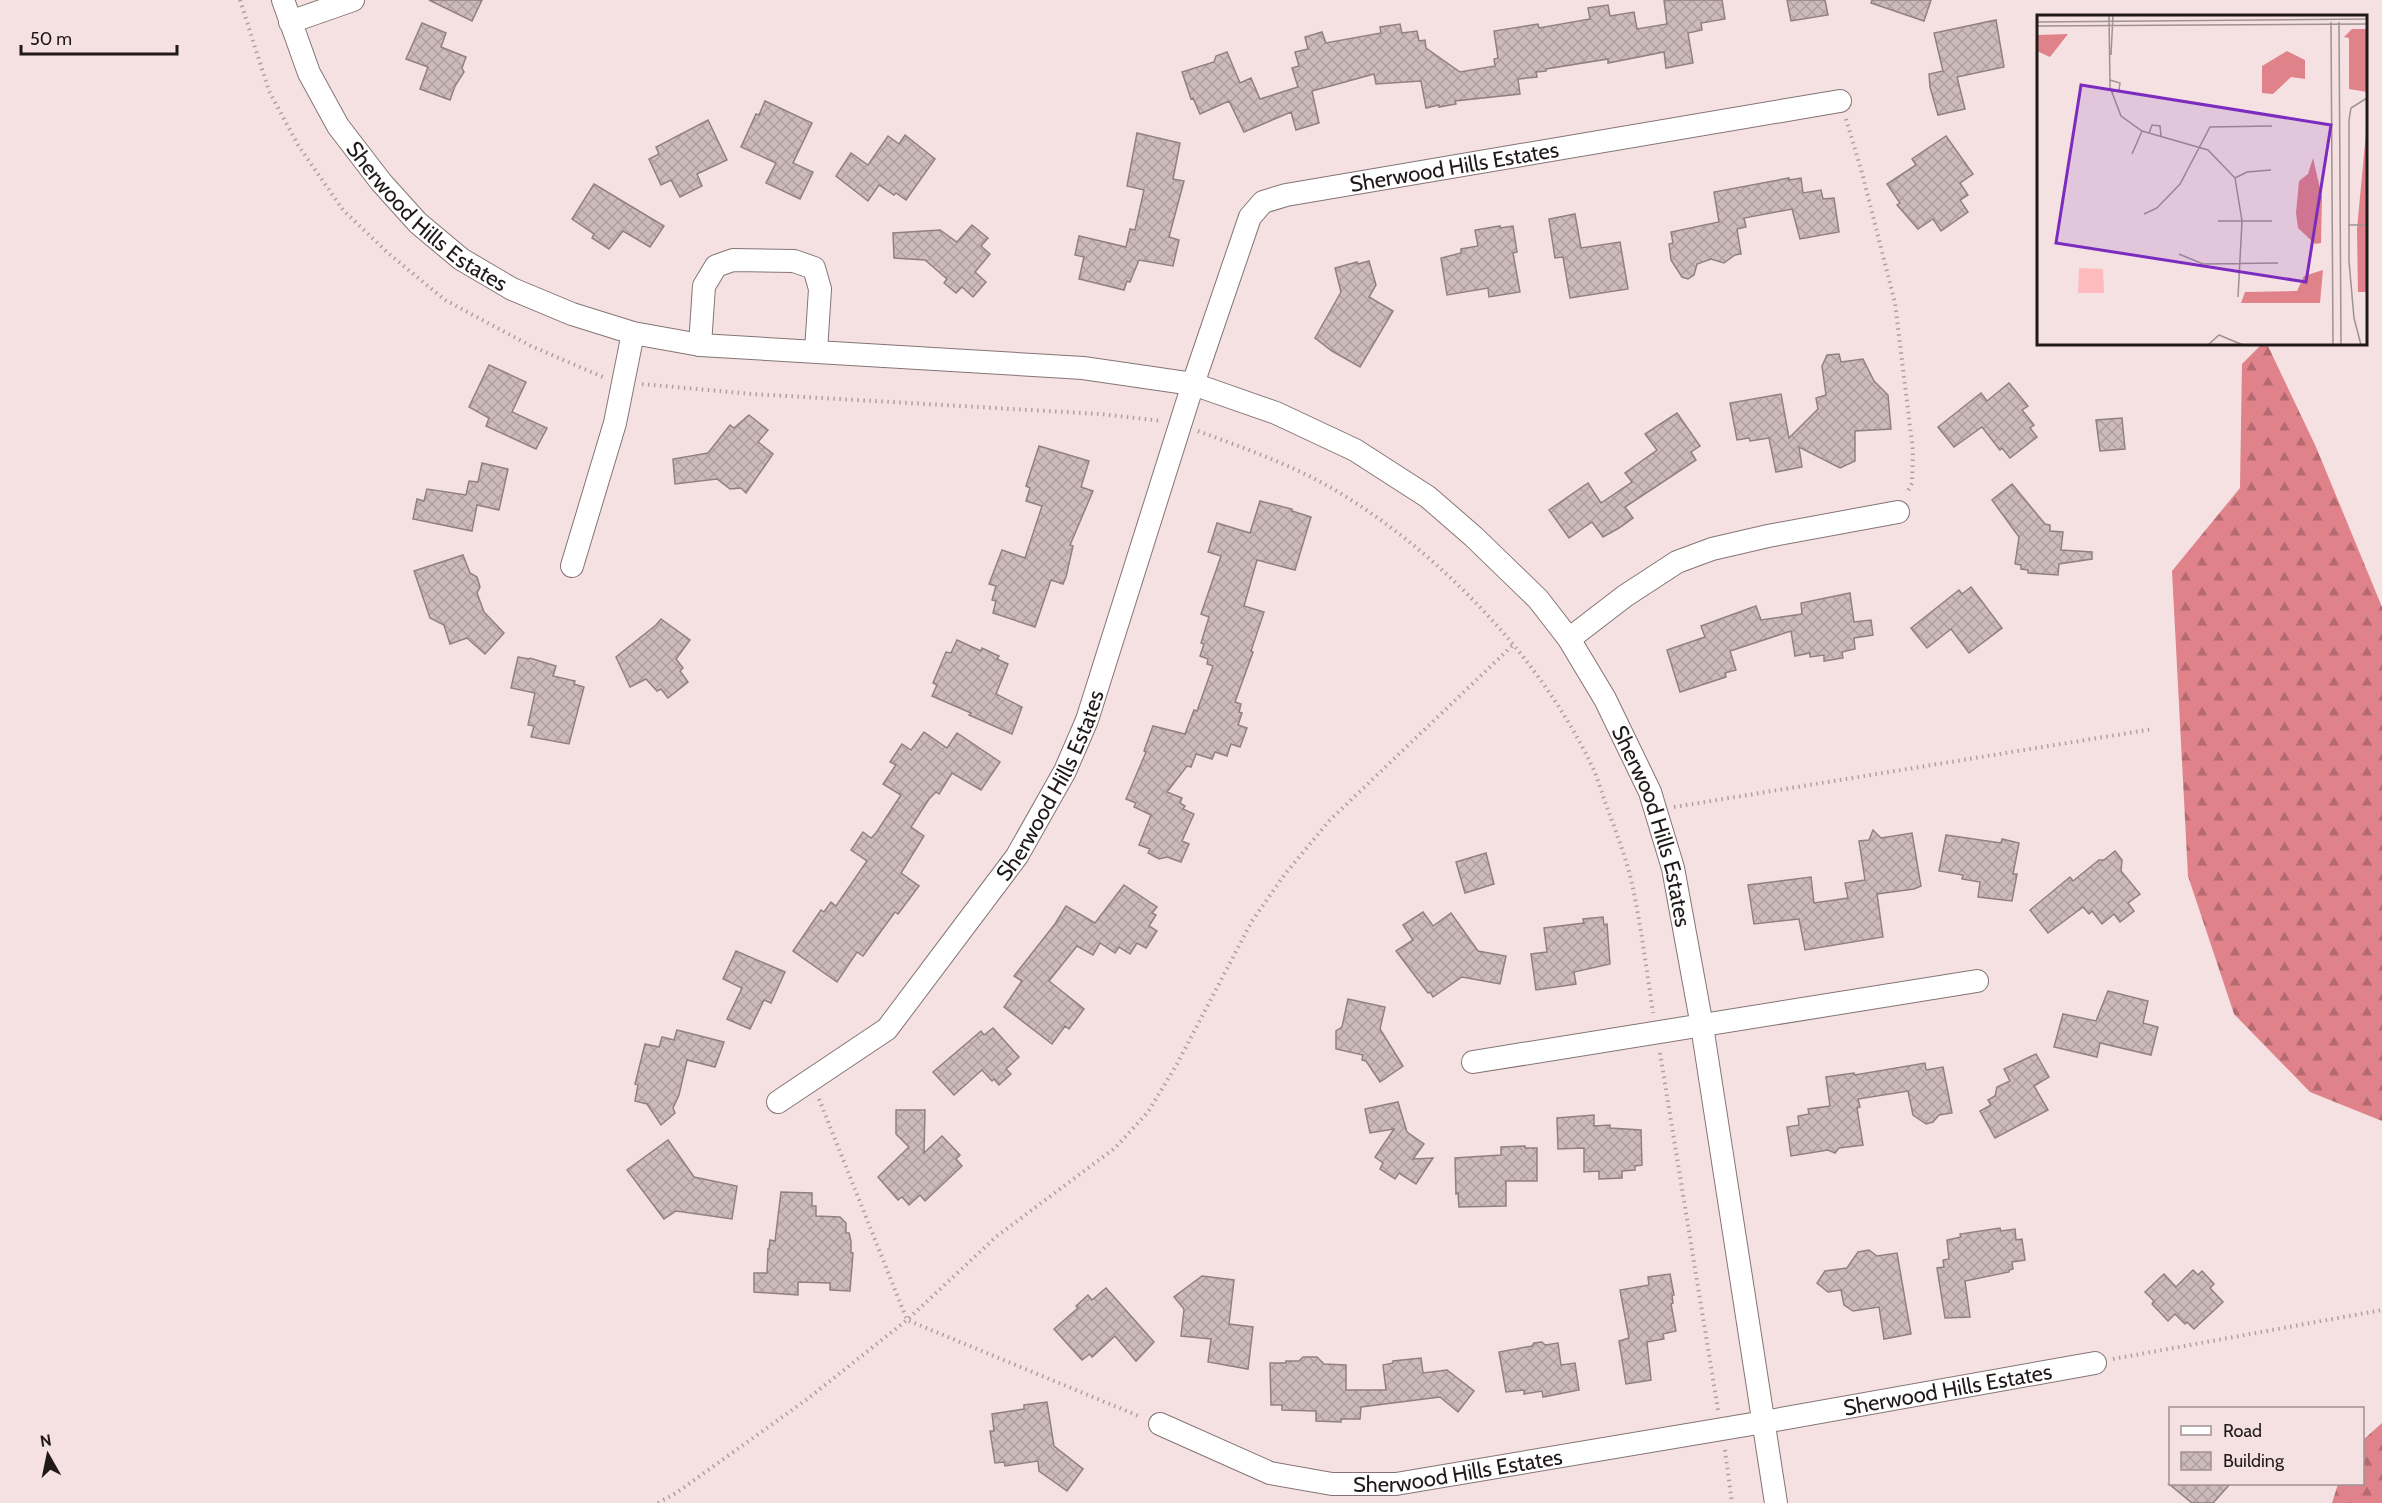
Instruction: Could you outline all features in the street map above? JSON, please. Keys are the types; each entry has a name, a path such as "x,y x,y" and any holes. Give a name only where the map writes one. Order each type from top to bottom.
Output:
{"street":[{"name":"Sherwood Hills Estates","path":"283,0 309,73 338,126 381,182 418,223 461,258 512,289 572,314 633,333 700,345 1083,368 1193,384 1276,413 1354,450 1428,496 1538,599 1569,639 1605,699 1650,792 1673,868 1702,1026 1776,1503"},
{"path":"290,22 353,0"},
{"name":"Sherwood Hills Estates","path":"778,1102 886,1029 1017,856 1065,771 1087,720 1193,384 1250,217 1263,202 1286,195 1840,101"},
{"path":"700,345 704,286 716,266 733,260 794,261 814,268 820,289 816,351"},
{"path":"572,566 615,423 633,333"},
{"path":"1569,639 1625,596 1677,562 1712,549 1767,536 1898,512"},
{"path":"1473,1062 1977,981"},
{"name":"Sherwood Hills Estates","path":"1160,1424 1270,1473 1332,1484 1396,1484 2095,1363"}],"path":[{"path":"1840,101 1861,169 1895,303 1913,451 1912,483 1898,512"},
{"path":"644,384 752,394 1100,414 1164,421"},
{"path":"1193,430 1249,449 1334,490 1401,535 1468,596 1514,644 1562,713 1592,764 1618,836 1634,891 1655,1024"},
{"path":"658,1503 676,1493 806,1400 907,1320 997,1236 1115,1148 1148,1112 1177,1064 1252,921 1285,874 1329,821 1514,644"},
{"path":"1655,810 2153,729"},
{"path":"1659,1052 1720,1417"},
{"path":"812,1079 907,1320 1160,1424"},
{"path":"2095,1363 2382,1310"},
{"path":"1724,1447 1732,1503"}],"green space":[{"path":"2261,345 2267,345 2316,447 2382,607 2382,1121 2310,1092 2234,1014 2188,876 2172,571 2240,488 2242,364"},
{"path":"2382,1423 2382,1503 2332,1503 2338,1485 2364,1485 2364,1439"}],"building":[{"path":"429,0 482,0 472,21"},
{"path":"1664,0 1722,0 1725,19 1701,23 1702,30 1688,33 1693,63 1666,68 1664,52 1608,63 1608,59 1546,69 1546,71 1536,72 1537,77 1518,79 1520,94 1455,101 1456,104 1426,108 1421,81 1376,84 1374,74 1312,91 1319,123 1296,130 1291,112 1244,132 1229,101 1200,114 1193,98 1191,99 1182,72 1214,62 1216,56 1227,52 1240,83 1251,78 1260,99 1298,87 1292,68 1299,66 1295,52 1308,49 1305,37 1322,32 1326,43 1381,33 1380,27 1400,24 1402,33 1417,31 1419,41 1425,40 1426,48 1460,72 1495,66 1494,59 1498,58 1494,31 1538,24 1539,28 1590,19 1588,8 1608,5 1610,16 1634,12 1637,29 1667,24"},
{"path":"1787,0 1825,0 1828,15 1791,21"},
{"path":"1872,0 1931,0 1924,21 1871,3"},
{"path":"1996,20 2004,67 1957,77 1965,109 1938,115 1930,87 1929,74 1943,71 1934,33"},
{"path":"422,23 446,33 441,47 466,57 462,68 464,72 450,100 420,89 428,67 406,59"},
{"path":"765,101 812,123 793,163 813,172 800,199 766,183 776,163 741,147 756,114 759,115"},
{"path":"708,120 727,160 697,174 702,186 680,197 671,180 661,185 649,159 659,154 656,147"},
{"path":"1137,133 1180,143 1173,179 1184,181 1169,237 1179,240 1173,266 1139,260 1124,290 1079,279 1084,257 1075,255 1079,236 1126,247 1130,229 1135,230 1144,190 1127,186"},
{"path":"905,135 935,159 906,200 879,185 868,201 836,176 851,153 868,165 888,136 899,144"},
{"path":"1946,136 1973,174 1960,183 1968,195 1960,200 1968,212 1941,231 1933,219 1918,229 1897,205 1900,203 1887,184 1916,165 1912,159"},
{"path":"1789,178 1789,180 1801,178 1803,193 1821,190 1823,199 1834,198 1839,232 1800,239 1792,209 1744,218 1746,227 1737,229 1741,254 1735,255 1724,263 1711,259 1697,264 1694,275 1688,279 1682,277 1671,260 1669,244 1673,243 1671,232 1719,222 1714,192"},
{"path":"594,184 664,226 650,247 623,231 609,249 592,238 594,234 572,219"},
{"path":"1575,214 1581,248 1620,242 1628,289 1570,298 1563,257 1555,258 1549,219"},
{"path":"972,225 988,238 981,246 990,254 975,272 986,282 973,297 962,287 956,293 944,283 947,279 925,260 894,258 893,233 940,230 957,242"},
{"path":"1500,226 1500,228 1513,226 1517,252 1513,253 1520,292 1489,297 1488,288 1447,295 1441,258 1461,253 1461,249 1478,246 1475,230"},
{"path":"1369,261 1376,285 1369,297 1393,311 1360,367 1315,338 1341,292 1335,268"},
{"path":"1839,354 1841,362 1863,359 1874,381 1888,395 1891,429 1855,431 1855,461 1840,468 1799,447 1802,467 1776,472 1769,438 1750,441 1749,438 1737,440 1730,403 1781,394 1789,438 1818,409 1816,398 1826,395 1822,366 1827,355"},
{"path":"489,365 526,382 512,412 547,428 536,449 486,426 489,418 469,407"},
{"path":"2009,383 2028,406 2022,410 2034,425 2030,428 2037,437 2010,458 2002,448 2000,450 1982,427 1954,447 1938,427 1981,393 1987,401"},
{"path":"1677,413 1700,446 1691,452 1696,460 1625,507 1633,518 1619,528 1603,537 1592,522 1569,538 1549,510 1588,483 1601,503 1632,482 1625,473 1657,450 1645,434"},
{"path":"749,415 768,430 758,442 773,454 746,493 741,488 730,489 717,479 675,484 673,459 708,453 730,425 734,428"},
{"path":"2122,418 2125,449 2100,451 2096,420"},
{"path":"1039,446 1089,461 1081,487 1093,491 1070,545 1073,546 1066,577 1063,584 1051,580 1035,627 993,613 996,601 992,600 996,586 989,584 1002,550 1025,558 1042,506 1026,501 1030,488 1026,486"},
{"path":"482,463 508,469 499,510 477,505 472,531 413,519 417,499 424,501 427,489 466,495 469,481 478,482"},
{"path":"2012,484 2045,524 2050,525 2050,531 2063,532 2061,550 2092,552 2092,559 2059,564 2058,575 2028,573 2028,570 2021,569 2021,565 2015,564 2019,537 1992,500"},
{"path":"1260,501 1292,509 1292,511 1311,517 1295,570 1257,560 1244,606 1264,612 1235,702 1241,704 1239,712 1242,713 1238,725 1247,728 1240,747 1231,744 1227,756 1215,752 1212,759 1196,754 1191,767 1187,766 1167,792 1182,798 1180,803 1185,806 1183,809 1194,814 1182,841 1189,844 1181,862 1167,857 1159,859 1148,853 1150,849 1139,845 1151,815 1134,807 1136,803 1126,799 1146,752 1144,751 1153,726 1185,734 1194,710 1197,711 1213,666 1207,664 1208,659 1200,656 1204,644 1201,643 1209,617 1201,614 1221,556 1208,552 1217,523 1250,533"},
{"path":"463,555 470,573 477,577 480,587 477,593 484,612 504,633 485,654 467,638 450,644 444,625 430,618 414,571"},
{"path":"1971,587 2002,628 1969,653 1951,629 1927,648 1911,628 1959,590 1962,594"},
{"path":"1850,593 1854,622 1871,620 1873,635 1854,638 1855,649 1842,652 1843,658 1824,661 1824,655 1810,657 1810,653 1795,656 1791,631 1730,651 1736,670 1725,673 1726,677 1680,692 1667,650 1705,637 1701,626 1756,606 1761,620 1802,614 1801,603"},
{"path":"661,619 690,640 676,659 683,668 680,671 688,682 668,698 661,689 657,691 646,679 630,687 616,657"},
{"path":"957,640 999,656 997,659 1008,664 996,694 1022,707 1012,734 932,696 937,685 933,683 946,652 951,653"},
{"path":"518,657 556,666 553,676 575,681 574,684 584,687 569,744 531,737 534,726 528,725 535,693 511,688"},
{"path":"924,732 947,748 957,733 1000,762 981,790 952,773 939,794 936,792 929,799 911,827 924,836 901,873 919,886 898,914 895,912 863,956 857,952 837,982 793,951 821,910 824,912 831,902 836,906 867,861 851,850 863,832 871,838 876,833 901,795 883,784 896,765 890,762 902,744 911,750"},
{"path":"1873,830 1881,838 1912,833 1921,886 1877,894 1883,937 1805,950 1799,919 1754,924 1748,885 1811,877 1814,903 1848,898 1845,883 1865,880 1859,841 1869,840"},
{"path":"1946,835 2001,843 2002,839 2019,843 2013,874 2017,874 2012,901 1978,897 1980,882 1962,879 1963,875 1939,871"},
{"path":"2115,851 2122,860 2121,871 2140,894 2128,903 2134,911 2120,922 2114,914 2102,924 2092,911 2089,914 2083,907 2048,933 2030,910 2070,877 2073,881 2099,860 2104,860"},
{"path":"1486,853 1494,884 1465,893 1456,862"},
{"path":"1124,885 1157,907 1152,913 1156,915 1149,926 1157,931 1146,948 1137,943 1130,954 1119,947 1115,953 1100,943 1093,955 1077,946 1049,981 1084,1009 1069,1029 1065,1026 1052,1044 1004,1007 1022,981 1014,976 1055,924 1066,906 1095,923"},
{"path":"1423,912 1433,926 1451,913 1478,951 1506,956 1500,984 1462,977 1433,997 1430,992 1428,993 1396,951 1413,940 1403,925"},
{"path":"1603,917 1604,925 1607,924 1610,964 1574,972 1576,984 1536,990 1531,954 1547,952 1544,928 1584,923 1583,919"},
{"path":"736,951 785,972 771,1003 764,1000 750,1029 727,1019 742,988 723,979"},
{"path":"2108,991 2148,1001 2143,1023 2158,1027 2151,1055 2100,1043 2097,1057 2054,1047 2063,1014 2096,1021"},
{"path":"1348,999 1385,1007 1380,1029 1403,1066 1380,1082 1366,1061 1362,1060 1363,1055 1336,1049 1336,1031 1342,1027"},
{"path":"993,1028 1019,1057 1006,1069 1011,1074 999,1085 982,1070 954,1095 933,1072 981,1031 984,1035"},
{"path":"677,1030 724,1042 715,1067 687,1060 679,1095 673,1108 675,1113 661,1125 647,1104 635,1101 638,1085 635,1084 645,1044 659,1047 662,1037 674,1040"},
{"path":"2036,1054 2049,1077 2034,1086 2048,1110 1995,1138 1980,1111 1991,1105 1988,1100 1995,1096 1997,1087 2010,1081 2004,1069"},
{"path":"1925,1063 1926,1070 1943,1067 1952,1113 1939,1115 1933,1122 1926,1124 1913,1115 1908,1091 1858,1099 1860,1107 1857,1108 1863,1145 1839,1148 1835,1153 1828,1150 1791,1156 1787,1127 1799,1125 1798,1116 1809,1114 1808,1109 1830,1106 1826,1077 1854,1073 1855,1075"},
{"path":"1398,1102 1407,1132 1424,1144 1413,1159 1433,1158 1416,1184 1399,1173 1395,1179 1380,1169 1383,1163 1375,1157 1394,1129 1370,1133 1365,1109"},
{"path":"896,1110 925,1110 924,1153 942,1136 960,1155 956,1159 962,1166 925,1201 920,1195 909,1205 902,1197 898,1200 878,1177 909,1147 896,1134"},
{"path":"1594,1115 1594,1126 1610,1125 1610,1128 1641,1130 1642,1165 1635,1166 1635,1170 1622,1171 1622,1178 1599,1179 1599,1171 1584,1172 1584,1148 1558,1149 1557,1118"},
{"path":"668,1140 694,1177 737,1186 732,1219 676,1211 664,1219 627,1170"},
{"path":"1525,1146 1525,1148 1537,1148 1537,1181 1506,1181 1506,1206 1459,1207 1458,1193 1456,1194 1455,1158 1501,1155 1501,1147"},
{"path":"781,1192 812,1193 812,1206 816,1206 816,1216 840,1217 846,1223 846,1233 849,1233 851,1253 853,1253 850,1291 830,1290 830,1283 798,1282 798,1295 754,1292 754,1273 767,1273 768,1249 770,1240 775,1241"},
{"path":"2000,1228 2001,1231 2015,1229 2016,1240 2022,1239 2025,1260 2012,1262 2013,1269 2009,1272 1965,1281 1970,1317 1945,1318 1937,1268 1944,1267 1943,1260 1949,1259 1947,1240 1961,1237 1960,1234"},
{"path":"1869,1250 1877,1256 1897,1253 1911,1334 1884,1339 1879,1307 1853,1311 1844,1305 1841,1290 1828,1292 1817,1283 1825,1271 1847,1268 1858,1252"},
{"path":"2193,1270 2198,1275 2202,1271 2214,1284 2210,1288 2223,1302 2194,1329 2175,1314 2168,1321 2152,1304 2154,1301 2145,1292 2164,1274 2176,1287"},
{"path":"1670,1274 1674,1295 1672,1295 1673,1303 1671,1304 1676,1331 1663,1334 1664,1339 1647,1342 1651,1380 1626,1384 1619,1341 1629,1338 1620,1290 1649,1285 1648,1277"},
{"path":"1202,1276 1234,1280 1229,1324 1253,1327 1248,1369 1208,1362 1211,1339 1181,1336 1184,1309 1174,1297"},
{"path":"1106,1288 1154,1342 1136,1361 1115,1336 1092,1357 1090,1354 1082,1360 1054,1329 1078,1308 1076,1306 1088,1295 1092,1300"},
{"path":"1542,1342 1545,1345 1558,1343 1561,1365 1575,1363 1579,1390 1543,1397 1542,1391 1524,1394 1524,1390 1506,1392 1499,1352"},
{"path":"1303,1357 1317,1357 1324,1364 1346,1365 1346,1390 1386,1390 1383,1365 1393,1363 1393,1361 1421,1358 1423,1373 1447,1370 1474,1391 1458,1412 1440,1397 1361,1407 1360,1419 1341,1419 1341,1422 1316,1421 1316,1411 1282,1410 1282,1405 1271,1405 1270,1363 1299,1361"},
{"path":"1047,1402 1054,1446 1083,1469 1067,1491 1039,1471 1038,1461 1005,1466 1004,1462 995,1463 990,1431 994,1431 992,1414 1024,1409 1024,1405"},
{"path":"2170,1485 2229,1485 2213,1503 2192,1503"}]}
